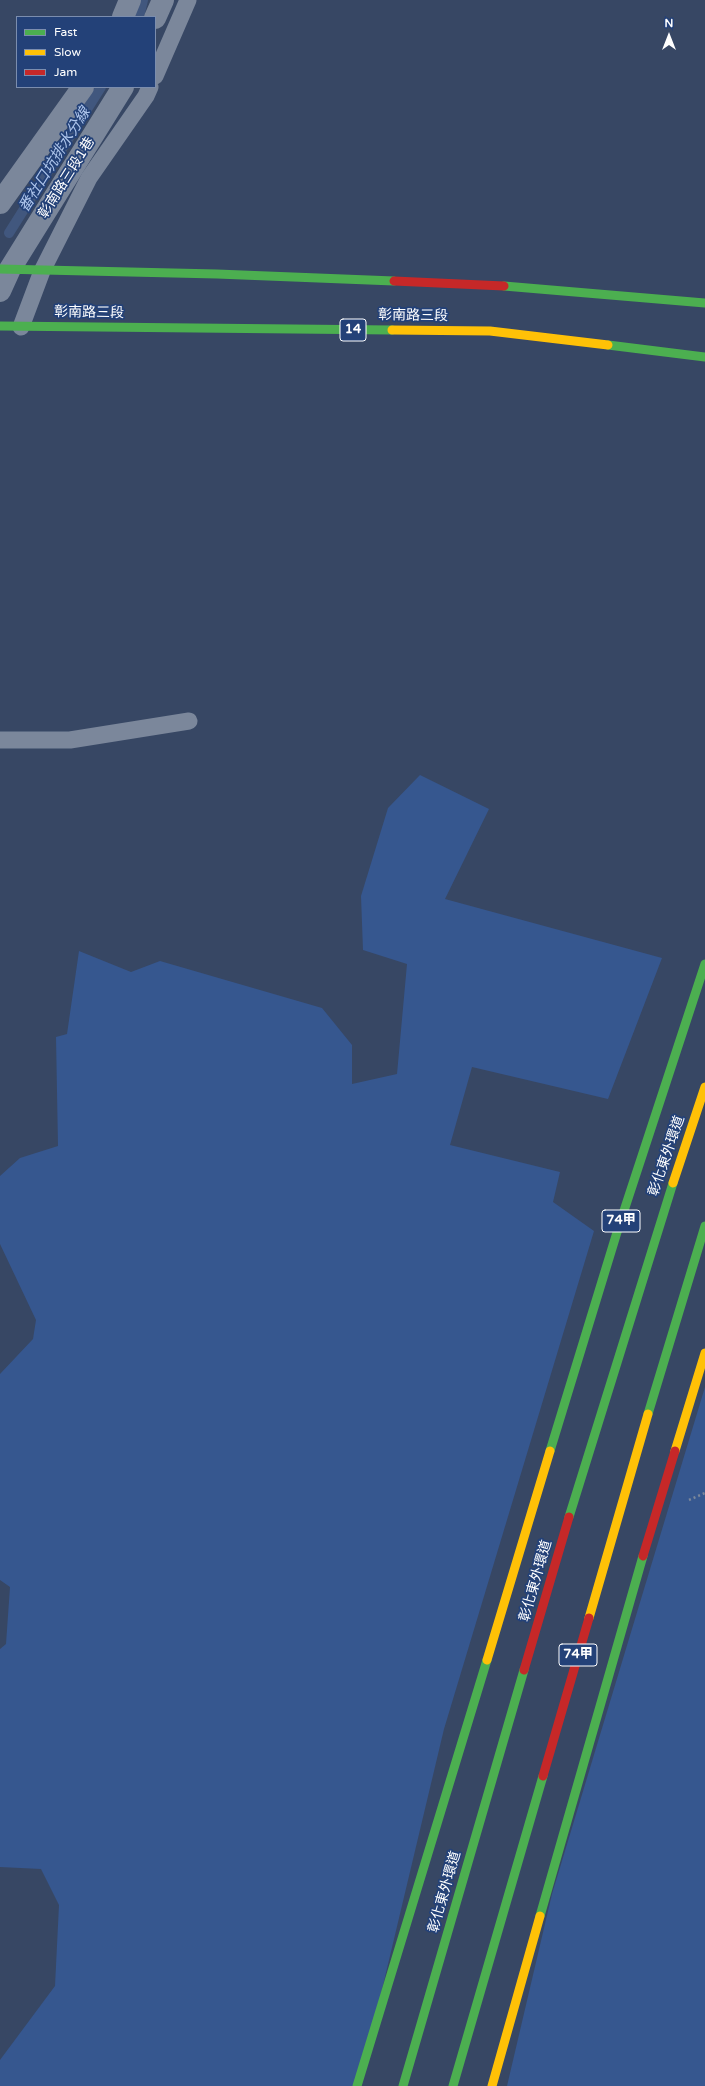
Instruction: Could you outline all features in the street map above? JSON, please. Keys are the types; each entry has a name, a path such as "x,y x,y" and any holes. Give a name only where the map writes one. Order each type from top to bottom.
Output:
{"main road":[{"path":"5,269 217,274 490,285 705,303"},
{"name":"彰南路三段","path":"0,326 490,331 705,357"},
{"name":"74甲","path":"357,2086 543,1480 618,1229 705,964"},
{"name":"彰化東外環道","path":"403,2086 594,1435 652,1243 705,1087"},
{"name":"74甲","path":"453,2086 636,1455 705,1226"},
{"name":"74甲","path":"492,2086 656,1512 705,1353"}],"street":[{"path":"123,16 130,0"},
{"path":"156,16 163,0"},
{"path":"0,203 82,88"},
{"name":"彰南路三段1巷","path":"0,291 5,269 122,88"}],"lane":[{"path":"156,74 188,0"},
{"path":"21,327 42,271 89,178 146,96 150,88"},
{"path":"0,740 70,740 189,721"}],"shaded area":[{"path":"420,775 489,809 445,899 662,958 608,1099 472,1067 450,1145 560,1172 553,1202 594,1231 444,1729 359,2086 0,2086 0,2060 55,1986 59,1905 41,1869 0,1867 0,1649 6,1644 10,1587 0,1580 0,1374 33,1339 36,1320 0,1244 0,1176 20,1158 58,1146 56,1037 67,1034 79,951 131,972 160,961 322,1008 352,1045 352,1084 397,1074 407,964 363,950 361,896 388,808"},
{"path":"705,1387 705,2086 507,2086 552,1894"}],"waterway":[{"name":"番社口坑排水分線","path":"139,16 143,0"},
{"name":"番社口坑排水分線","path":"9,233 100,88"}],"traffic: fast":[{"path":"0,269 217,274 394,281"},
{"path":"504,286 705,303"},
{"path":"0,326 392,330"},
{"path":"608,345 705,357"},
{"path":"550,1451 618,1229 705,964"},
{"path":"569,1517 673,1183"},
{"path":"648,1414 705,1226"},
{"path":"540,1916 643,1556"},
{"path":"357,2086 487,1660"},
{"path":"403,2086 524,1670"},
{"path":"453,2086 543,1776"}],"traffic: slow":[{"path":"392,330 490,331 608,345"},
{"path":"673,1183 705,1087"},
{"path":"675,1451 705,1353"},
{"path":"589,1618 648,1414"},
{"path":"487,1660 550,1451"},
{"path":"492,2086 540,1916"}],"traffic: jam":[{"path":"394,281 504,286"},
{"path":"643,1556 675,1451"},
{"path":"524,1670 569,1517"},
{"path":"543,1776 589,1618"}]}
